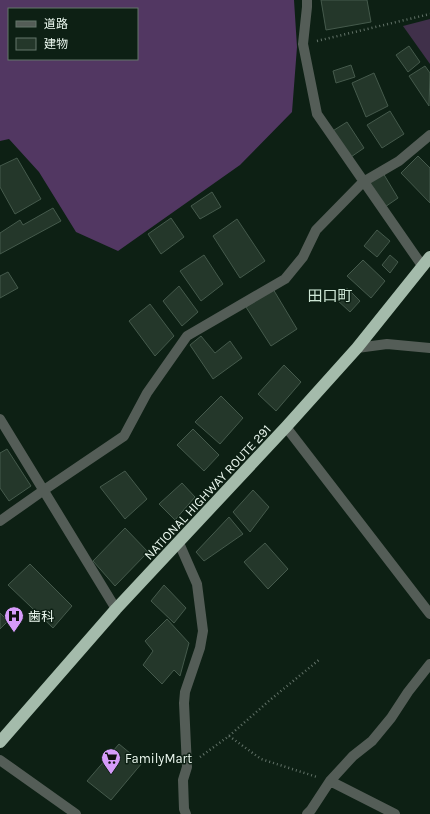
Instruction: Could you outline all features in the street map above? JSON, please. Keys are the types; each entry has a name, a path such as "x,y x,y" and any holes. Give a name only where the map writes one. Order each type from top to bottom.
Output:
{"highway":[{"name":"NATIONAL HIGHWAY ROUTE 291","path":"0,742 116,609 286,427 357,348 430,257"}],"street":[{"path":"306,0 307,8 303,44 317,114 362,182 423,267"},
{"path":"0,521 124,436 147,393 187,336 286,279 303,257 316,230 362,182 399,161 430,135"},
{"path":"357,348 387,344 430,348"},
{"path":"0,419 116,609"},
{"path":"286,427 430,614"},
{"path":"179,542 197,584 203,631 200,648 185,692 184,703 187,766 183,780 184,809 186,814"},
{"path":"307,814 330,781 353,756 372,741 392,718 408,692 430,664"},
{"path":"0,760 76,814"},
{"path":"330,781 395,814"}],"path":[{"path":"303,44 430,14"},
{"path":"187,766 229,736 320,659"},
{"path":"229,736 261,758 330,781"}],"shaded area":[{"path":"0,0 294,0 297,47 292,112 240,165 118,251 76,232 39,172 9,139 0,141"},
{"path":"430,19 430,64 403,26"}],"building":[{"path":"321,0 367,0 371,22 326,30"},
{"path":"409,46 420,62 408,72 396,55"},
{"path":"351,65 355,77 336,83 333,71"},
{"path":"425,66 430,73 429,106 409,76"},
{"path":"374,73 388,106 366,117 352,83"},
{"path":"390,111 404,134 382,148 367,125"},
{"path":"347,122 364,148 348,159 331,132"},
{"path":"418,156 430,168 430,203 401,173"},
{"path":"17,158 41,199 15,214 0,187 0,166"},
{"path":"383,173 398,198 382,209 365,184"},
{"path":"212,192 221,207 200,219 191,206"},
{"path":"53,208 61,221 0,254 0,233 20,220 23,225"},
{"path":"171,218 184,237 161,254 148,234"},
{"path":"237,219 265,261 240,278 213,236"},
{"path":"377,230 390,241 377,257 364,246"},
{"path":"204,255 223,284 201,301 180,271"},
{"path":"390,255 398,262 390,273 382,265"},
{"path":"363,260 385,281 371,298 347,276"},
{"path":"8,272 18,288 0,298 0,276"},
{"path":"179,286 198,312 182,326 163,301"},
{"path":"347,288 360,301 350,312 336,299"},
{"path":"273,289 297,329 271,346 246,307"},
{"path":"150,304 174,336 155,356 129,321"},
{"path":"201,336 215,353 230,341 242,358 213,379 190,345"},
{"path":"284,365 301,382 276,411 258,394"},
{"path":"221,396 243,418 220,444 195,422"},
{"path":"193,429 219,455 204,471 177,445"},
{"path":"7,449 31,486 9,501 0,488 0,453"},
{"path":"125,471 147,499 125,519 100,487"},
{"path":"182,483 195,497 175,520 159,504"},
{"path":"253,490 269,507 250,532 233,512"},
{"path":"229,517 243,534 204,561 196,552"},
{"path":"125,528 148,552 115,586 93,561"},
{"path":"265,543 288,569 268,589 244,562"},
{"path":"30,564 72,606 53,628 8,585"},
{"path":"164,585 186,608 174,623 151,601"},
{"path":"0,613 8,621 0,629"},
{"path":"167,619 189,643 180,676 174,670 162,684 143,665 153,651 145,641"},
{"path":"119,744 142,763 111,800 87,781"}],"place":[{"name":"歯科","path":"14,633"},
{"name":"FamilyMart","path":"111,775"}],"district":[{"name":"田口町","path":"330,296"}]}
